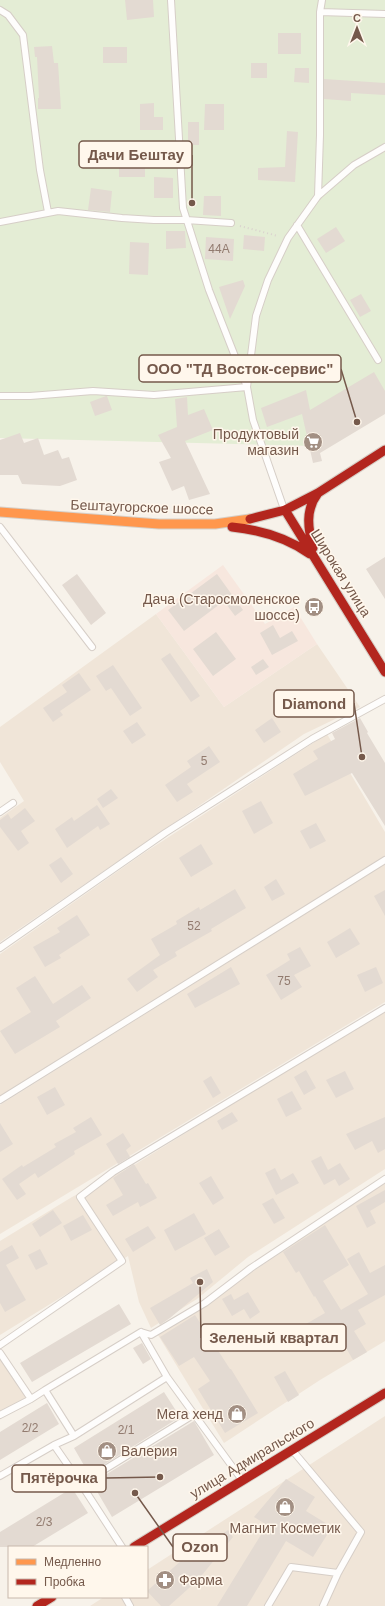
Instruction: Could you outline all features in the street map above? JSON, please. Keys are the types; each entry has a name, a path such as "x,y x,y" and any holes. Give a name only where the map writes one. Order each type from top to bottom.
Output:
{"main road":[{"name":"Бештаугорское шоссе","path":"0,512 159,524 215,524 249,519 285,510 318,493 385,450"},
{"path":"316,560 309,535 308,519 309,505 318,493"},
{"name":"Широкая улица","path":"285,510 385,672"},
{"path":"215,524 259,530 288,540 302,548 316,560"},
{"name":"улица Адмиральского","path":"136,1546 385,1393"},
{"path":"37,1606 50,1598"}],"lane":[{"path":"171,0 183,208 209,290 247,387 253,420 285,510"},
{"path":"318,196 320,135 320,12 322,0"},
{"path":"0,10 8,15 23,35 40,170 48,212"},
{"path":"320,12 385,14"},
{"path":"247,387 256,316 268,280 288,238 318,196 354,164 385,147"},
{"path":"0,222 58,210 122,218 231,223"},
{"path":"297,225 378,360"},
{"path":"0,396 30,396 93,391 154,395 247,387"},
{"path":"0,527 92,647"},
{"path":"0,948 165,833 312,739 385,700"},
{"path":"0,812 13,803"},
{"path":"0,1100 385,860"},
{"path":"0,1345 122,1261 80,1197 113,1172 385,1008"},
{"path":"0,1415 30,1399 141,1332 151,1335 205,1303 251,1268 385,1179"},
{"path":"141,1332 167,1378 242,1481"},
{"path":"0,1353 30,1399"},
{"path":"0,1476 54,1445 74,1436 167,1378"},
{"path":"45,1390 74,1436"},
{"path":"81,1484 193,1415"},
{"path":"54,1445 121,1546"},
{"path":"293,1450 361,1532 338,1573 323,1606"},
{"path":"268,1606 291,1567 338,1573"}],"path":[{"path":"231,223 288,238"}],"shaded area":[{"path":"223,565 265,624 294,607 317,644 224,707 156,614"},
{"path":"156,614 224,707 317,644 360,707 304,734 0,942 0,818 24,801 0,762 0,727"},
{"path":"327,734 385,832 385,857 0,1098 0,954 141,855"},
{"path":"385,864 385,1002 0,1234 0,1105"},
{"path":"385,1009 385,1169 248,1257 197,1299 151,1328 139,1302 128,1256 0,1335 0,1241 72,1197 131,1167"},
{"path":"385,1183 385,1341 320,1380 224,1443 158,1335"},
{"path":"0,1350 26,1398 0,1413"},
{"path":"385,1416 385,1606 90,1606 102,1598 148,1598 148,1569"}],"green space":[{"path":"0,0 385,0 385,407 314,446 0,438"}],"building":[{"path":"125,0 153,0 154,17 127,20"},
{"path":"278,33 301,33 301,54 278,54"},
{"path":"52,46 54,63 58,63 61,109 38,109 39,98 37,57 35,57 34,47"},
{"path":"103,47 127,47 127,63 103,63"},
{"path":"251,63 267,63 267,78 251,78"},
{"path":"295,68 309,68 309,83 294,82"},
{"path":"324,79 385,83 385,95 351,93 351,101 324,99"},
{"path":"154,103 154,117 163,117 163,130 140,130 140,104"},
{"path":"205,104 224,104 224,130 204,130"},
{"path":"188,122 199,122 199,145 188,145"},
{"path":"287,131 298,132 295,182 258,180 258,168 285,167"},
{"path":"119,157 145,157 145,177 119,177"},
{"path":"154,177 173,178 173,198 154,198"},
{"path":"91,188 112,191 110,212 88,210"},
{"path":"204,196 221,196 221,216 203,215"},
{"path":"336,227 345,241 326,253 317,239"},
{"path":"166,231 185,231 186,248 166,249"},
{"path":"244,235 265,237 264,251 243,249"},
{"path":"206,237 234,239 233,261 205,259"},
{"path":"130,242 149,243 148,275 129,274"},
{"path":"243,280 245,286 230,319 219,287"},
{"path":"361,294 371,311 360,317 350,300"},
{"path":"374,372 385,391 385,414 320,453 322,461 313,463 302,414 267,427 261,408 306,390 310,410"},
{"path":"106,396 112,410 95,416 90,402"},
{"path":"187,397 188,415 204,409 213,430 185,441 210,494 189,500 184,486 172,491 159,462 171,458 158,435 177,427 175,399"},
{"path":"20,433 24,443 38,438 44,455 58,450 62,459 69,457 77,480 60,486 22,484 18,475 0,475 0,440"},
{"path":"385,557 385,599 366,569"},
{"path":"77,574 106,613 91,625 62,585"},
{"path":"217,574 243,610 235,616 224,601 184,631 168,610"},
{"path":"273,625 280,638 292,631 298,641 272,655 260,633"},
{"path":"216,632 236,659 213,676 193,649"},
{"path":"170,653 200,696 191,702 161,659"},
{"path":"263,659 269,667 256,675 251,667"},
{"path":"113,665 142,708 130,716 111,688 106,691 96,676"},
{"path":"79,673 91,690 60,711 63,715 53,722 43,708 67,692 62,685"},
{"path":"272,718 281,732 264,743 255,730"},
{"path":"360,718 385,763 385,826 352,773 305,796 293,774 318,759 313,751 335,739 332,733"},
{"path":"137,722 146,735 132,744 123,731"},
{"path":"209,746 220,762 187,784 193,792 177,802 165,785 191,767 187,761"},
{"path":"111,789 118,798 103,808 97,799"},
{"path":"261,801 273,823 254,834 242,811"},
{"path":"97,805 110,824 100,830 98,826 67,848 55,829 72,817 74,821"},
{"path":"25,808 35,821 21,831 29,843 18,851 0,827 0,820 8,814 11,819"},
{"path":"316,823 326,841 310,849 300,831"},
{"path":"201,844 213,864 191,877 179,858"},
{"path":"61,857 73,874 61,883 49,865"},
{"path":"276,879 285,894 272,901 264,887"},
{"path":"235,889 246,908 211,929 212,931 175,952 177,956 153,970 158,977 137,992 127,979 160,955 151,939 177,924 176,921 199,907 200,910"},
{"path":"385,890 385,916 374,896"},
{"path":"77,915 90,935 59,955 61,958 45,967 33,947 60,932 57,928"},
{"path":"350,928 360,944 336,958 327,942"},
{"path":"300,947 311,966 294,975 302,987 281,1000 266,975 290,960 287,954"},
{"path":"231,967 240,984 195,1008 187,994"},
{"path":"376,967 383,983 365,992 357,975"},
{"path":"35,976 53,1004 82,985 91,998 56,1021 60,1027 15,1054 0,1031 31,1012 16,988"},
{"path":"306,1070 316,1088 304,1095 294,1077"},
{"path":"345,1071 354,1089 336,1098 326,1080"},
{"path":"211,1076 221,1093 213,1098 203,1081"},
{"path":"55,1087 65,1105 47,1115 37,1097"},
{"path":"292,1091 302,1109 286,1117 277,1099"},
{"path":"232,1112 238,1121 222,1130 217,1121"},
{"path":"91,1117 102,1135 74,1151 75,1154 38,1178 35,1173 19,1184 26,1194 17,1200 2,1179 22,1165 23,1167 56,1147 54,1144 76,1132 73,1128"},
{"path":"385,1117 385,1149 378,1153 372,1141 355,1150 346,1134"},
{"path":"0,1123 13,1144 0,1152"},
{"path":"123,1133 131,1146 126,1150 130,1157 118,1164 106,1144"},
{"path":"321,1156 328,1170 340,1163 350,1179 339,1186 335,1179 324,1185 311,1161"},
{"path":"134,1164 146,1184 148,1183 157,1198 140,1207 138,1202 113,1216 106,1205 123,1195 113,1178"},
{"path":"275,1168 281,1180 293,1173 299,1183 276,1195 265,1173"},
{"path":"211,1176 224,1198 213,1205 199,1183"},
{"path":"385,1190 385,1202 370,1211 376,1223 367,1228 356,1206"},
{"path":"273,1198 285,1218 274,1224 262,1204"},
{"path":"53,1210 62,1223 40,1237 32,1224"},
{"path":"194,1213 206,1234 175,1251 164,1230"},
{"path":"83,1215 92,1230 71,1241 63,1226"},
{"path":"325,1225 349,1265 323,1281 341,1310 368,1294 347,1259 359,1252 370,1273 385,1265 385,1295 358,1310 366,1324 354,1331 367,1352 353,1360 337,1332 311,1347 299,1328 325,1313 299,1271 296,1273 283,1252"},
{"path":"148,1226 156,1238 133,1252 125,1239"},
{"path":"219,1229 230,1247 215,1256 204,1238"},
{"path":"12,1245 19,1258 6,1265 26,1300 5,1312 0,1303 0,1252"},
{"path":"40,1249 48,1264 36,1270 28,1255"},
{"path":"207,1269 213,1282 160,1325 150,1308 193,1283 190,1278"},
{"path":"248,1292 260,1312 250,1319 244,1309 232,1316 222,1299 231,1294 234,1300"},
{"path":"119,1304 131,1324 32,1382 20,1363"},
{"path":"195,1315 258,1413 225,1433 198,1389 210,1381 194,1357 179,1366 160,1337"},
{"path":"142,1343 151,1359 143,1364 133,1348"},
{"path":"285,1371 299,1395 288,1402 274,1377"},
{"path":"164,1392 180,1417 89,1474 74,1448"},
{"path":"47,1403 59,1424 0,1460 0,1432"},
{"path":"194,1421 214,1455 112,1517 92,1483"},
{"path":"286,1479 315,1497 306,1511 332,1527 313,1557 286,1541 247,1606 217,1606 267,1525 254,1517"},
{"path":"72,1488 88,1513 34,1546 0,1547 0,1532"},
{"path":"228,1530 233,1537 198,1580 169,1606 161,1606 148,1592 148,1590 182,1560 183,1562"}],"traffic: slow":[{"path":"0,512 159,524 215,524 250,519"}],"traffic: jam":[{"path":"250,519 285,510 318,493 385,450"},
{"path":"313,548 309,526 309,513 318,493"},
{"path":"285,510 385,672"},
{"path":"232,527 273,535 292,543 310,554"},
{"path":"136,1546 385,1393"},
{"path":"37,1606 50,1598"}],"place":[{"name":"Дачи Бештау","path":"192,203"},
{"name":"ООО \"ТД Восток-сервис\"","path":"357,422"},
{"name":"Продуктовый магазин","path":"313,442"},
{"name":"Дача (Старосмоленское шоссе)","path":"314,607"},
{"name":"Diamond","path":"362,757"},
{"name":"Зеленый квартал","path":"200,1282"},
{"name":"Мега хенд","path":"237,1414"},
{"name":"Валерия","path":"107,1451"},
{"name":"Пятёрочка","path":"160,1477"},
{"name":"Ozon","path":"135,1493"},
{"name":"Магнит Косметик","path":"285,1507"},
{"name":"Фарма","path":"165,1580"}]}
